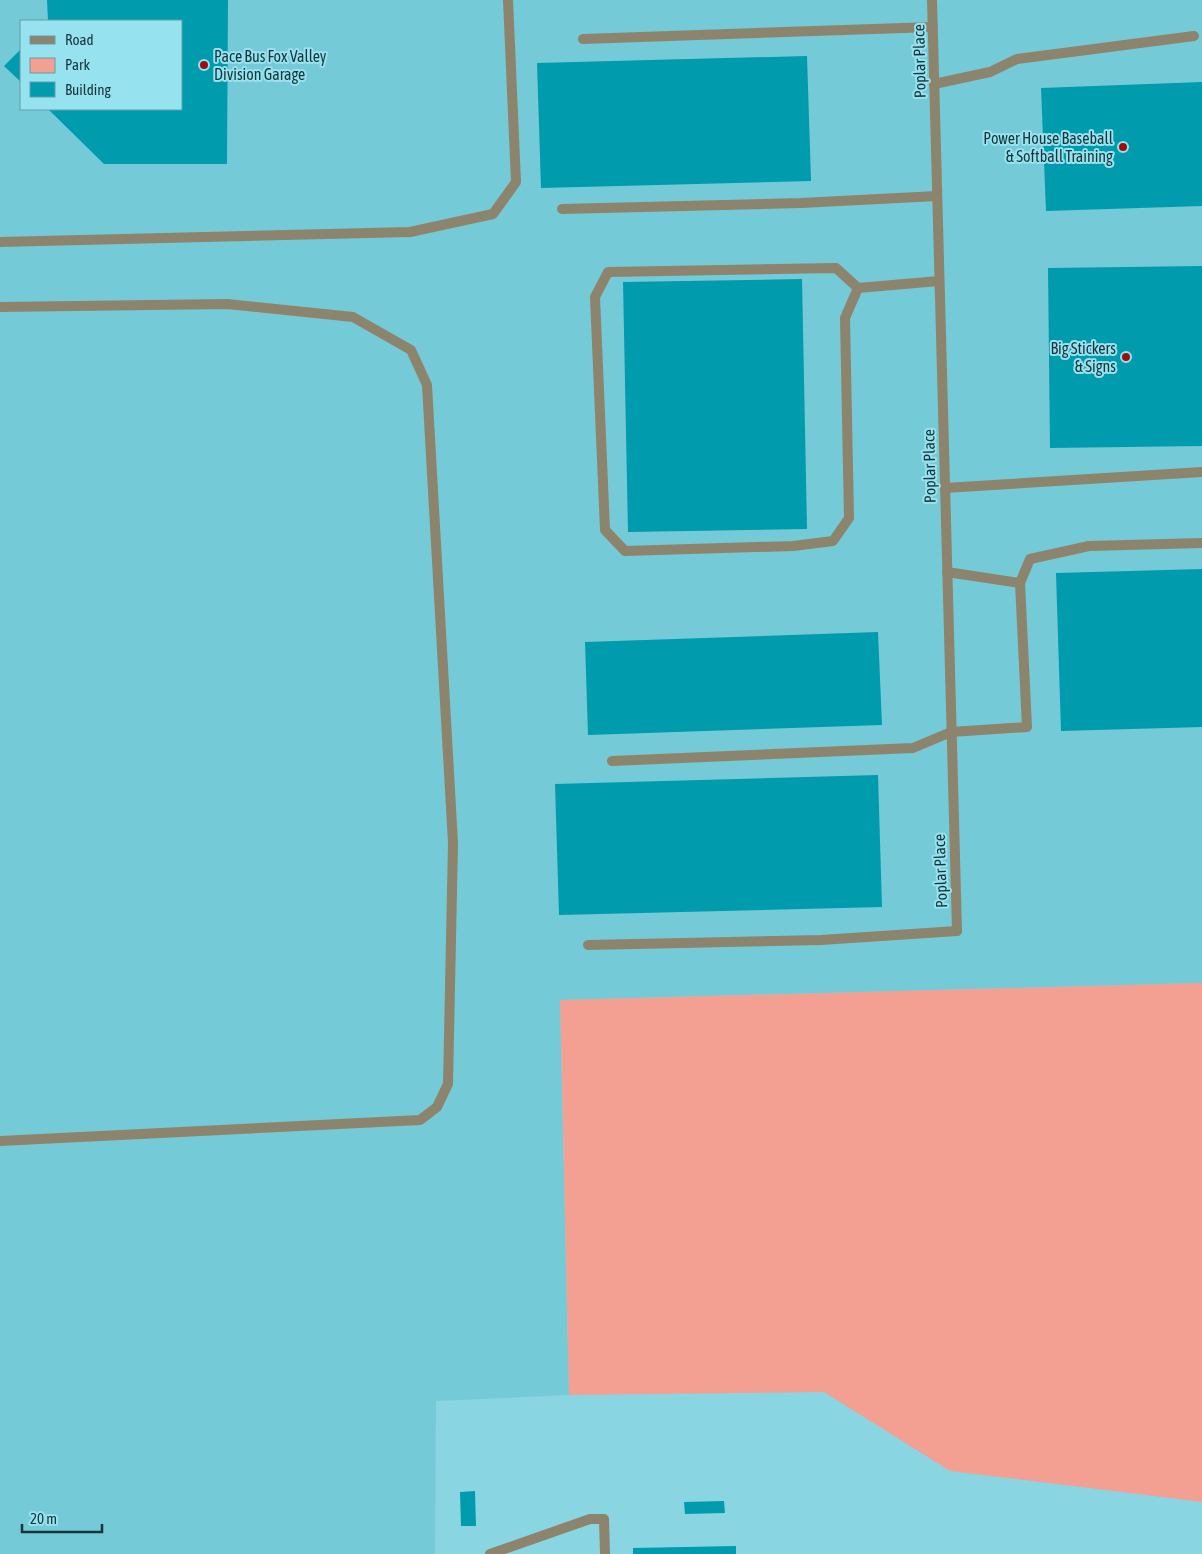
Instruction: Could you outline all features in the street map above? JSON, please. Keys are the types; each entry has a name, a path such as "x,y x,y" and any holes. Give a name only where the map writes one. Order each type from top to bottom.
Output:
{"street":[{"path":"0,242 410,232 493,214 516,182 508,0"},
{"name":"Poplar Place","path":"588,945 821,940 957,931 932,0"},
{"path":"583,39 933,27"},
{"path":"934,84 990,72 1016,59 1194,36"},
{"path":"562,209 801,203 937,196"},
{"path":"858,288 845,318 848,518 833,541 793,546 625,551 605,530 595,297 608,272 836,268 858,288 939,281"},
{"path":"0,307 227,304 354,317 411,350 427,385 453,843 448,1084 437,1107 420,1120 0,1141"},
{"path":"945,488 1202,472"},
{"path":"612,761 913,748 951,732 1027,727 1020,583 1030,559 1089,546 1202,543"},
{"path":"947,572 1020,583"},
{"path":"490,1554 590,1519 604,1519 605,1554"}],"shaded area":[{"path":"0,0 1202,0 1202,983 560,1000 569,1395 436,1401 435,1554 0,1554"}],"green space":[{"path":"1202,983 1202,1502 950,1471 824,1392 569,1395 560,1000"}],"building":[{"name":"Pace Bus Fox Valley Division Garage","path":"47,0 228,0 227,164 104,164 49,110 182,110 182,20 48,20"},
{"path":"20,50 20,81 4,66"},
{"path":"807,56 811,181 541,188 537,63"},
{"name":"Power House Baseball & Softball Training","path":"1202,82 1202,206 1046,211 1041,88"},
{"name":"Big Stickers & Signs","path":"1202,266 1202,446 1050,448 1048,268"},
{"path":"802,279 807,529 628,532 623,282"},
{"path":"1202,569 1202,727 1061,731 1056,573"},
{"path":"878,632 882,725 588,735 585,642"},
{"path":"878,775 882,907 559,915 555,784"},
{"path":"475,1491 476,1526 461,1526 460,1492"},
{"path":"724,1501 725,1513 685,1514 684,1502"},
{"path":"736,1546 736,1554 633,1554 633,1548"}],"place":[{"name":"Pace Bus Fox Valley Division Garage","path":"204,65"},
{"name":"Power House Baseball & Softball Training","path":"1123,147"},
{"name":"Big Stickers & Signs","path":"1126,357"}]}
